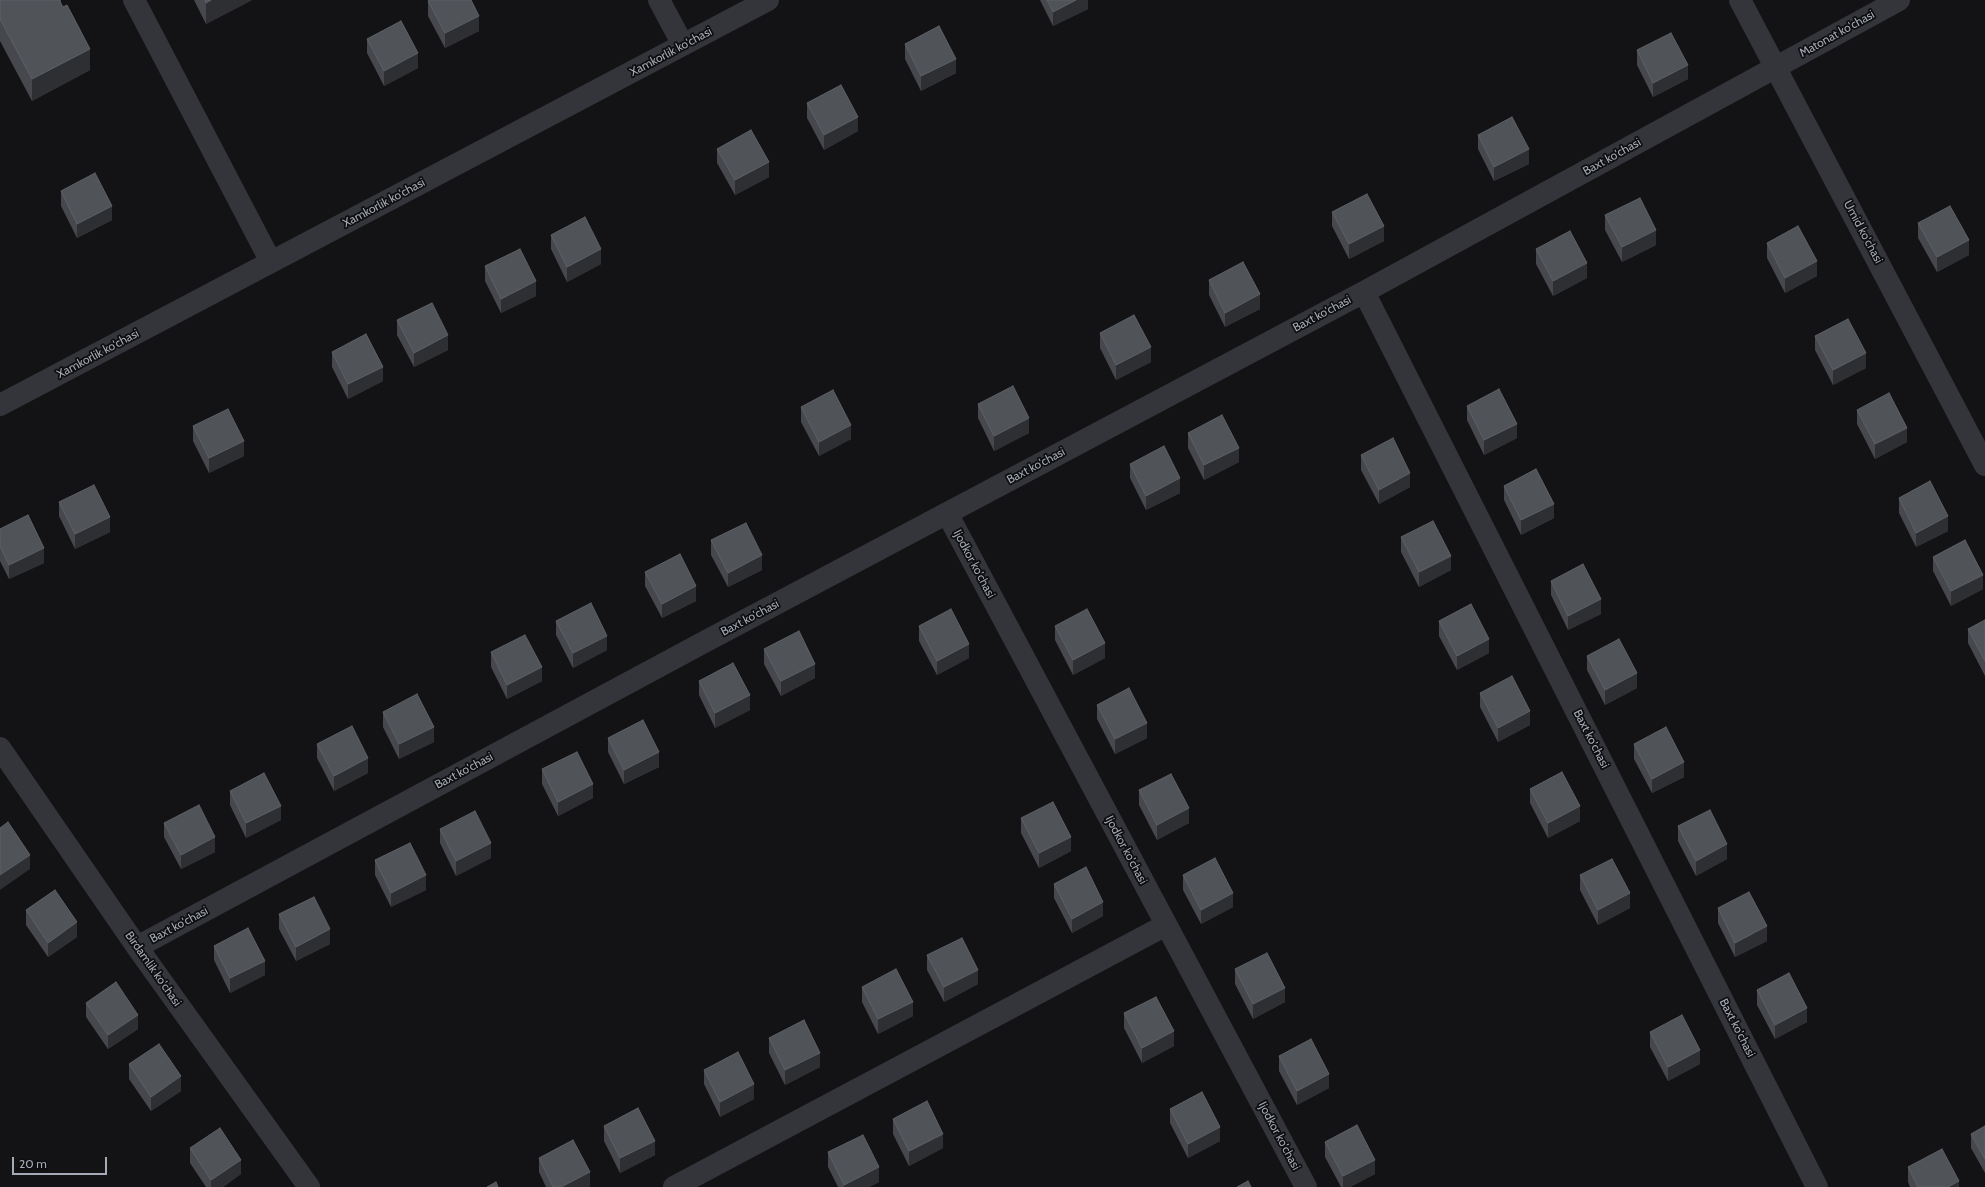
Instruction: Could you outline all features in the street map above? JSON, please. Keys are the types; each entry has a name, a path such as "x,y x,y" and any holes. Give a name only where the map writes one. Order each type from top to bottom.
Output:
{"street":[{"path":"134,0 271,262"},
{"path":"659,0 683,45"},
{"name":"Xamkorlik ko'chasi","path":"0,405 768,0"},
{"name":"Umid ko'chasi","path":"1740,0 1985,465"},
{"name":"Matonat ko'chasi","path":"1775,68 1899,0"},
{"name":"Baxt ko'chasi","path":"137,948 1364,292 1775,68"},
{"name":"Baxt ko'chasi","path":"1364,292 1817,1187"},
{"name":"Ijodkor ko'chasi","path":"947,514 1306,1187"},
{"name":"Birdamlik ko'chasi","path":"0,748 137,948 309,1187"},
{"path":"674,1187 1166,925"}],"building":[{"path":"0,0 59,0 63,7 67,5 90,49 32,79 0,19"},
{"path":"471,0 479,16 445,33 428,1"},
{"path":"1047,0 1076,0 1053,12"},
{"path":"401,21 418,53 384,71 367,39"},
{"path":"939,26 956,59 921,76 905,44"},
{"path":"1671,33 1688,65 1653,83 1637,50"},
{"path":"841,85 858,117 824,135 807,103"},
{"path":"1512,117 1529,149 1494,167 1478,135"},
{"path":"751,130 769,162 735,180 717,149"},
{"path":"95,173 112,206 77,224 61,191"},
{"path":"1367,194 1384,226 1349,244 1332,212"},
{"path":"1640,198 1656,230 1622,247 1605,215"},
{"path":"1950,206 1969,240 1937,257 1918,223"},
{"path":"585,217 601,249 567,267 551,235"},
{"path":"1798,226 1817,261 1785,278 1767,243"},
{"path":"1570,231 1587,263 1553,281 1536,249"},
{"path":"520,249 536,281 501,299 485,266"},
{"path":"1243,262 1260,294 1225,313 1209,280"},
{"path":"432,303 448,335 414,353 397,320"},
{"path":"1134,315 1151,347 1116,365 1100,333"},
{"path":"1848,319 1866,353 1833,370 1815,336"},
{"path":"366,334 383,367 348,384 332,352"},
{"path":"1013,386 1029,418 994,436 978,404"},
{"path":"1499,389 1517,424 1484,440 1467,406"},
{"path":"833,390 851,425 819,442 801,407"},
{"path":"1889,393 1907,428 1875,444 1857,410"},
{"path":"228,409 244,441 209,458 193,426"},
{"path":"1222,415 1239,448 1204,465 1188,433"},
{"path":"1393,438 1410,473 1379,490 1361,455"},
{"path":"1164,446 1180,478 1146,496 1130,464"},
{"path":"1536,469 1554,504 1521,520 1504,486"},
{"path":"1930,481 1948,516 1916,533 1899,498"},
{"path":"94,485 110,517 75,534 59,502"},
{"path":"28,515 44,548 9,565 0,546 0,529"},
{"path":"1433,521 1451,556 1419,572 1401,537"},
{"path":"746,523 762,555 728,573 711,540"},
{"path":"1965,540 1983,575 1951,591 1933,557"},
{"path":"680,554 696,586 662,604 645,572"},
{"path":"1583,564 1601,599 1568,616 1551,581"},
{"path":"591,603 607,636 573,653 556,621"},
{"path":"1471,604 1489,639 1457,656 1439,621"},
{"path":"951,609 969,644 937,661 919,626"},
{"path":"1087,609 1105,643 1073,660 1055,626"},
{"path":"1985,620 1985,661 1968,629"},
{"path":"799,631 815,664 781,681 764,649"},
{"path":"525,635 542,667 507,685 491,652"},
{"path":"1619,639 1637,673 1605,690 1587,656"},
{"path":"733,663 750,695 715,713 699,681"},
{"path":"1512,676 1530,711 1498,728 1480,693"},
{"path":"1129,688 1147,723 1115,739 1097,705"},
{"path":"417,694 434,727 399,744 383,712"},
{"path":"643,720 659,752 624,770 608,738"},
{"path":"352,726 368,758 334,776 317,744"},
{"path":"1666,727 1684,762 1652,779 1634,744"},
{"path":"577,752 593,784 558,802 542,769"},
{"path":"1562,772 1580,806 1548,823 1530,789"},
{"path":"264,773 281,806 246,823 230,791"},
{"path":"1171,774 1189,808 1157,825 1139,790"},
{"path":"1053,802 1071,837 1039,853 1021,818"},
{"path":"199,805 215,837 181,855 164,823"},
{"path":"1710,810 1727,844 1696,861 1678,826"},
{"path":"475,811 491,843 456,861 440,829"},
{"path":"8,822 30,855 0,875 0,828"},
{"path":"410,843 426,875 391,893 375,860"},
{"path":"1215,858 1233,893 1201,910 1183,875"},
{"path":"1612,859 1630,893 1598,910 1580,875"},
{"path":"1086,867 1103,902 1072,919 1054,884"},
{"path":"55,890 77,922 48,943 26,910"},
{"path":"1749,892 1767,926 1735,943 1718,908"},
{"path":"314,897 330,929 296,947 279,914"},
{"path":"248,928 265,961 230,978 214,946"},
{"path":"962,938 978,970 944,987 927,955"},
{"path":"1267,953 1285,988 1253,1004 1235,969"},
{"path":"896,969 913,1002 878,1019 862,987"},
{"path":"1789,973 1807,1008 1775,1025 1757,990"},
{"path":"116,982 138,1015 108,1035 86,1003"},
{"path":"1156,997 1174,1031 1142,1048 1124,1013"},
{"path":"1682,1015 1700,1050 1668,1067 1650,1032"},
{"path":"804,1020 820,1053 785,1070 769,1038"},
{"path":"1311,1039 1329,1074 1297,1091 1279,1056"},
{"path":"159,1044 181,1076 151,1097 129,1064"},
{"path":"738,1052 754,1084 720,1102 704,1070"},
{"path":"1202,1092 1220,1127 1188,1144 1170,1109"},
{"path":"927,1101 943,1134 909,1151 893,1119"},
{"path":"638,1108 655,1141 620,1158 604,1126"},
{"path":"1357,1125 1375,1160 1343,1176 1325,1142"},
{"path":"1985,1126 1985,1159 1971,1134"},
{"path":"220,1128 241,1160 211,1180 190,1148"},
{"path":"863,1135 879,1167 844,1185 828,1152"},
{"path":"573,1140 590,1172 561,1187 553,1187 539,1158"},
{"path":"1942,1149 1959,1181 1948,1187 1918,1187 1908,1167"},
{"path":"1248,1181 1251,1187 1237,1187"},
{"path":"496,1182 498,1187 487,1187"}]}
